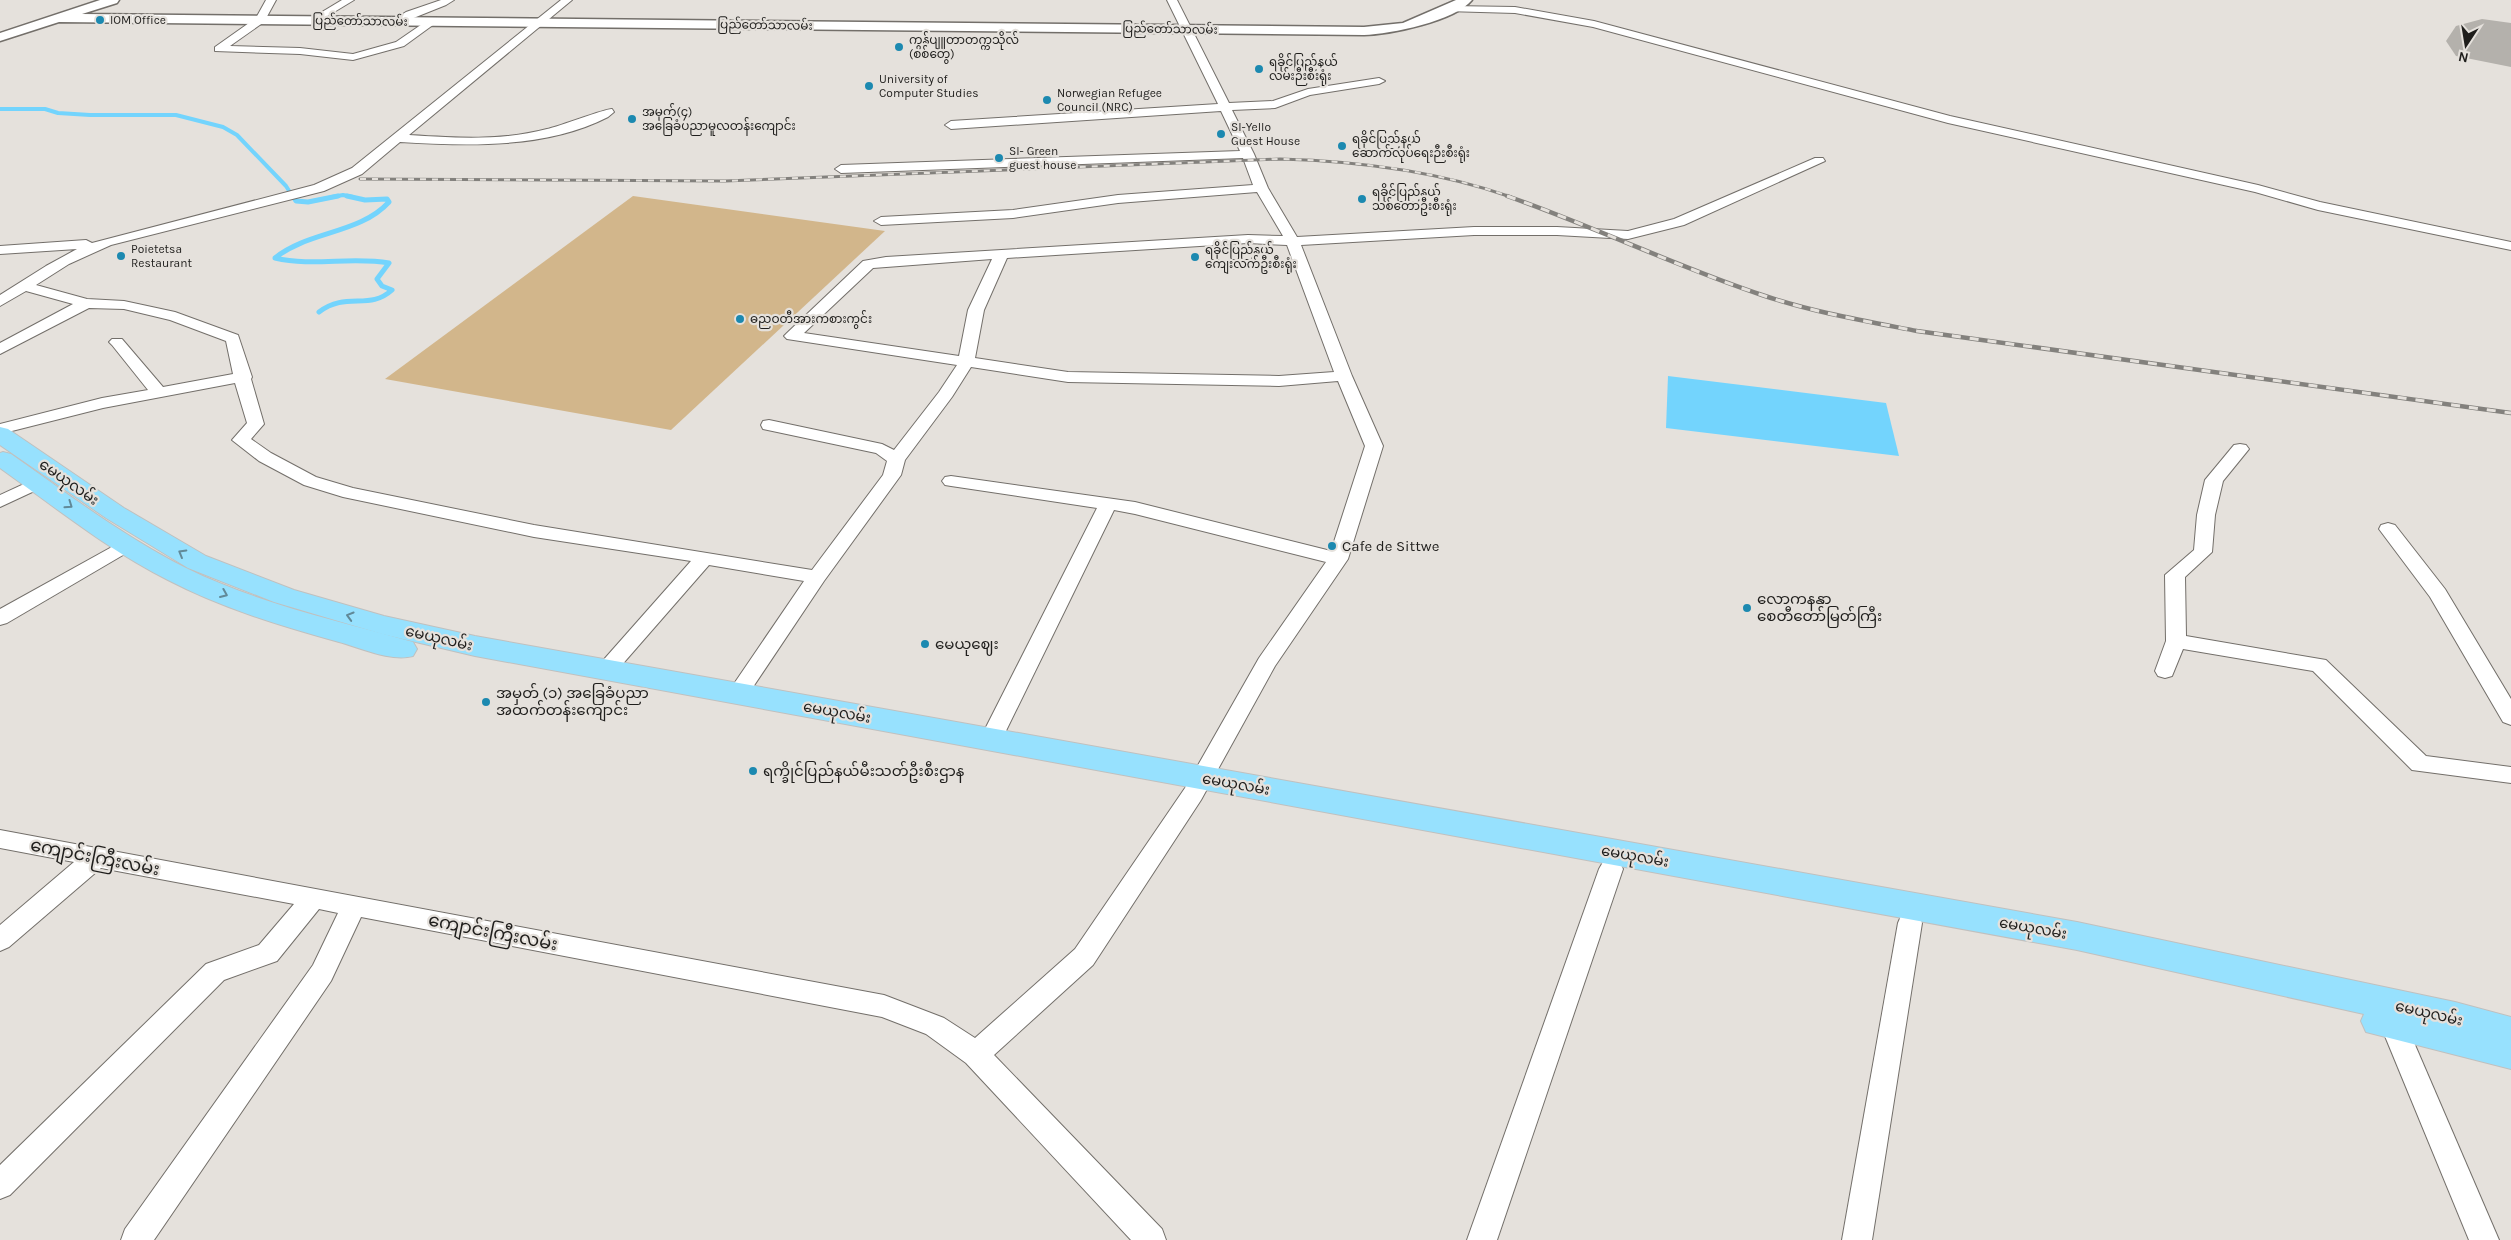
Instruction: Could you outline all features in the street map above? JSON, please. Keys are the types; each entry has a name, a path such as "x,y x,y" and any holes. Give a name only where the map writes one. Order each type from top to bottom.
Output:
{"main road":[{"name":"မေယုလမ်း","path":"0,434 114,513 189,557 284,596 382,625 466,644 991,740 1197,786 1611,870 2082,955 2511,1052"},
{"name":"မေယုလမ်း","path":"0,457 128,544 177,573 263,610 365,640 460,662 2078,936 2455,1018 2511,1033"}],"street":[{"path":"0,36 113,0"},
{"path":"271,0 260,20 219,49 300,51 353,57 400,44 432,22"},
{"path":"312,21 349,0"},
{"path":"397,21 407,14 440,6 449,0"},
{"path":"0,302 63,259 106,242 304,192 329,184 357,171 567,0"},
{"path":"976,1054 1084,956 1197,786 1266,662 1338,559 1374,446 1344,376 1293,241 1261,188 1227,109 1172,0"},
{"name":"ပြည်တော်သာလမ်း","path":"59,18 1379,31 1414,25 1466,0"},
{"path":"1450,9 1515,10 1594,24 1948,119 2258,189 2318,206 2511,246"},
{"path":"951,125 1227,109 1275,104 1308,92 1379,81"},
{"path":"398,138 473,142 506,141 551,133 598,119 608,112"},
{"path":"841,169 1248,154"},
{"path":"1344,376 1279,381 1077,377 966,363 792,336 868,264 886,261 1248,239 1293,241 1474,231 1557,231 1628,235 1679,222 1819,161"},
{"path":"881,221 1014,214 1081,206 1118,199 1261,188"},
{"path":"0,250 106,242"},
{"path":"738,694 817,577 892,475 896,459 946,394 966,363 976,310 1001,255"},
{"path":"24,286 86,303 124,305 175,317 233,338 244,377 248,403 256,424 241,440 265,457 310,481 349,493 534,531 704,557 817,577"},
{"path":"0,348 86,303"},
{"path":"117,342 160,393"},
{"path":"0,429 102,403 244,377"},
{"path":"769,425 882,449 896,459"},
{"path":"2165,671 2176,641 2175,575 2202,552 2206,515 2214,480 2240,449"},
{"path":"952,481 1135,508 1338,559"},
{"path":"0,502 36,483"},
{"path":"991,740 1108,504"},
{"path":"2388,529 2438,594 2511,717"},
{"path":"0,618 128,544"},
{"path":"606,670 704,557"},
{"path":"2176,641 2319,665 2420,764 2511,775"},
{"name":"ကျောင်းကြီးလမ်း","path":"0,839 884,1006 935,1026 976,1054 1151,1240"},
{"path":"0,940 97,857"},
{"path":"1482,1240 1611,870"},
{"path":"0,1185 215,972 268,953 314,898"},
{"path":"144,1239 322,973 354,906"},
{"path":"1857,1240 1910,924"},
{"path":"2392,1024 2484,1240"}],"shaded area":[{"path":"633,196 885,231 671,430 385,379"}],"water":[{"path":"1668,376 1886,403 1899,456 1666,428"}],"waterway":[{"path":"0,109 45,109 58,113 90,115 176,115 223,127 237,135 286,186 293,197"},
{"path":"332,197 343,195 353,197"},
{"path":"293,196 296,201 308,202 338,196"},
{"path":"319,312 339,303 375,299 392,290 382,286 377,279 389,263 375,261 304,262 275,258 303,242 364,220 389,202 387,199 365,200 347,196"}],"runway":[{"path":"2482,41 2511,45"}],"railway":[{"path":"360,179 725,181 1280,159 1339,162 1397,169 1455,180 1511,197"},
{"path":"1507,196 1730,284 1781,301 1839,316 1917,331 2511,413"}],"place":[{"name":"IOM Office","path":"100,20"},
{"name":"ကွန်ပျူတာတက္ကသိုလ် (စစ်တွေ)","path":"899,47"},
{"name":"ရခိုင်ပြည်နယ် လမ်းဉီးစီးရုံး","path":"1259,69"},
{"name":"University of Computer Studies","path":"869,86"},
{"name":"Norwegian Refugee Council (NRC)","path":"1047,100"},
{"name":"အမှတ်(၄) အခြေခံပညာမူလတန်းကျောင်း","path":"632,119"},
{"name":"SI-Yello Guest House","path":"1221,134"},
{"name":"ရခိုင်ပြည်နယ် ဆောက်လုပ်ရေးဉီးစီးရုံး","path":"1342,146"},
{"name":"SI- Green guest house","path":"999,158"},
{"name":"ရခိုင်ပြည်နယ် သစ်တောဦးစီးရုံး","path":"1362,199"},
{"name":"Poietetsa Restaurant","path":"121,256"},
{"name":"ရခိုင်ပြည်နယ် ကျေးလက်ဦးစီးရုံး","path":"1195,257"},
{"name":"ဓညဝတီအားကစားကွင်း","path":"740,319"},
{"name":"Cafe de Sittwe","path":"1332,546"},
{"name":"လောကနန္ဒာ စေတီတော်မြတ်ကြီး","path":"1747,608"},
{"name":"မေယုဈေး","path":"925,644"},
{"name":"အမှတ် (၁) အခြေခံပညာ အထက်တန်းကျောင်း","path":"486,702"},
{"name":"ရက္ခိုင်ပြည်နယ်မီးသတ်ဦးစီးဌာန","path":"753,771"}]}
